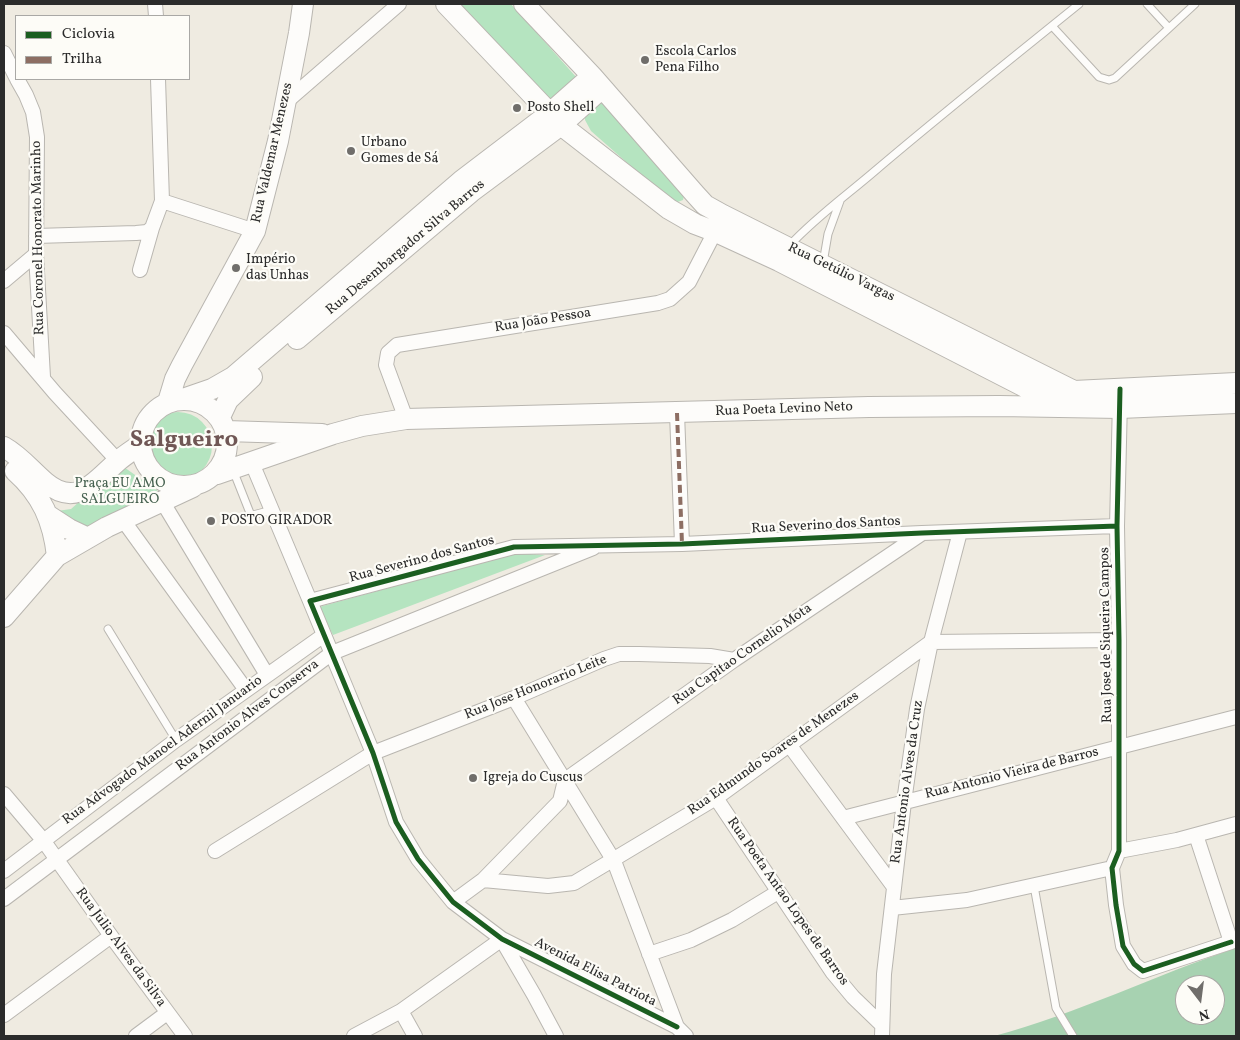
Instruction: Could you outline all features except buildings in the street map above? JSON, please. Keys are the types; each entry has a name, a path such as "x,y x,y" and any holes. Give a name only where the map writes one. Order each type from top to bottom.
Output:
{"main road":[{"name":"Rua Valdemar Menezes","path":"176,400 182,366 255,231 266,194 286,102 303,4"},
{"name":"Rua Getúlio Vargas","path":"446,4 555,119 669,209 695,224 719,223 784,254 1067,408"},
{"name":"Rua Getúlio Vargas","path":"524,4 597,82 706,205 719,223"},
{"name":"Rua Desembargador Silva Barros","path":"223,424 224,406 233,393 315,316 466,186 555,119 597,82"},
{"name":"Rua Getúlio Vargas","path":"819,272 1074,391 1120,399 1236,383"},
{"name":"Rua Desembargador Silva Barros","path":"176,400 212,389 233,377 315,316"},
{"name":"Rua Poeta Levino Neto","path":"226,472 334,434 362,426 406,419 869,407 999,406 1067,408 1120,399 1236,403"},
{"path":"176,400 197,401 210,407 223,424 228,446 224,460 226,472 190,486 175,486 162,480 151,471 143,459 140,445 142,431 148,418 157,408 176,400"},
{"name":"Rua Poeta Levino Neto","path":"223,424 334,434"},
{"path":"4,447 18,456 46,483 59,492 66,494 90,487 118,461 140,445"},
{"path":"4,462 30,485 49,516 57,556"},
{"path":"4,617 57,556 123,520 226,472"},
{"path":"49,516 88,538"}],"street":[{"path":"286,102 399,4"},
{"name":"Rua Coronel Honorato Marinho","path":"4,53 15,74"},
{"name":"Rua Coronel Honorato Marinho","path":"18,80 32,112 37,137 36,254 43,377"},
{"path":"140,270 150,230 162,201 158,80"},
{"path":"162,201 255,231"},
{"name":"Rua João Pessoa","path":"406,419 386,365 388,354 397,345 658,303 670,298 689,282 719,223"},
{"path":"36,236 150,230"},
{"path":"4,281 36,254"},
{"path":"4,333 55,393 118,461"},
{"name":"Rua Jose de Siqueira Campos","path":"1119,851 1120,746 1117,526 1120,399"},
{"path":"677,413 682,544"},
{"path":"226,472 272,510 373,753 396,822 418,859 453,902 502,939 556,1036"},
{"path":"162,501 267,675"},
{"path":"123,520 246,690"},
{"name":"Rua Severino dos Santos","path":"310,601 514,547 682,544 1117,526"},
{"name":"Rua Antonio Alves da Cruz","path":"882,1031 884,974 917,709 931,642 960,532"},
{"name":"Rua Capitao Cornelio Mota","path":"565,780 734,660 922,533"},
{"name":"Rua Antonio Alves Conserva","path":"4,899 332,653 601,545"},
{"name":"Rua Advogado Manoel Adernil Januario","path":"4,870 176,740 324,635"},
{"path":"931,642 1119,640"},
{"name":"Rua Edmundo Soares de Menezes","path":"483,880 548,886 574,883 614,861 716,798 931,642"},
{"name":"Rua Jose Honorario Leite","path":"216,851 373,753 514,698 604,659 620,654 710,656 734,660"},
{"path":"514,698 614,861 681,1032"},
{"name":"Rua Antonio Vieira de Barros","path":"843,818 1236,717"},
{"path":"790,746 894,887"},
{"path":"453,902 483,880 560,801 565,780"},
{"name":"Rua Julio Alves da Silva","path":"4,794 43,840 185,1036"},
{"name":"Rua Poeta Antao Lopes de Barros","path":"716,798 833,973 882,1031"},
{"path":"1196,835 1234,941 1143,971 1134,964 1123,946 1112,868 1119,851 1196,835 1236,824"},
{"path":"892,908 967,900 1112,868"},
{"path":"649,954 691,940 732,920 778,892"},
{"path":"4,1015 111,936"},
{"path":"354,1036 400,1011 502,939"},
{"name":"Avenida Elisa Patriota","path":"502,939 681,1032"},
{"path":"400,1011 415,1036"},
{"path":"136,1036 168,1013"}],"lane":[{"path":"784,254 806,228 940,116 1079,4"},
{"path":"1147,4 1169,28"},
{"path":"1052,26 1099,77 1109,80 1115,78 1196,4"},
{"path":"819,272 828,234 840,200"},
{"path":"226,472 250,513 253,515 272,510"},
{"path":"108,629 176,740"},
{"path":"1034,886 1056,1008 1073,1036"}],"green space":[{"path":"456,4 511,4 577,78 546,105"},
{"path":"595,103 605,103 685,192 683,200 675,203 667,198 591,131 585,120 585,110"},
{"path":"178,412 191,415 202,422 209,433 212,446 209,459 202,470 191,477 178,480 165,477 154,470 147,459 144,446 147,433 154,422 165,415"},
{"name":"Praça EU AMO SALGUEIRO","path":"121,465 162,494 86,530 57,511 71,509"},
{"path":"516,553 545,555 333,635 319,607"},
{"path":"1236,948 1236,1036 994,1036 1086,1006"}],"marked path":[{"path":"677,413 682,544"}],"cycle path":[{"path":"1120,389 1117,526 1119,851 1112,868 1123,946 1134,964 1143,971 1231,942"},
{"path":"677,1027 502,939 453,902 418,859 396,822 373,753 310,601 514,547 682,544 1117,526"}],"place":[{"name":"Escola Carlos Pena Filho","path":"645,60"},
{"name":"Posto Shell","path":"517,108"},
{"name":"Urbano Gomes de Sá","path":"351,151"},
{"name":"Império das Unhas","path":"236,268"},
{"name":"POSTO GIRADOR","path":"211,521"},
{"name":"Igreja do Cuscus","path":"473,778"}],"district":[{"name":"Salgueiro","path":"184,442"}]}
